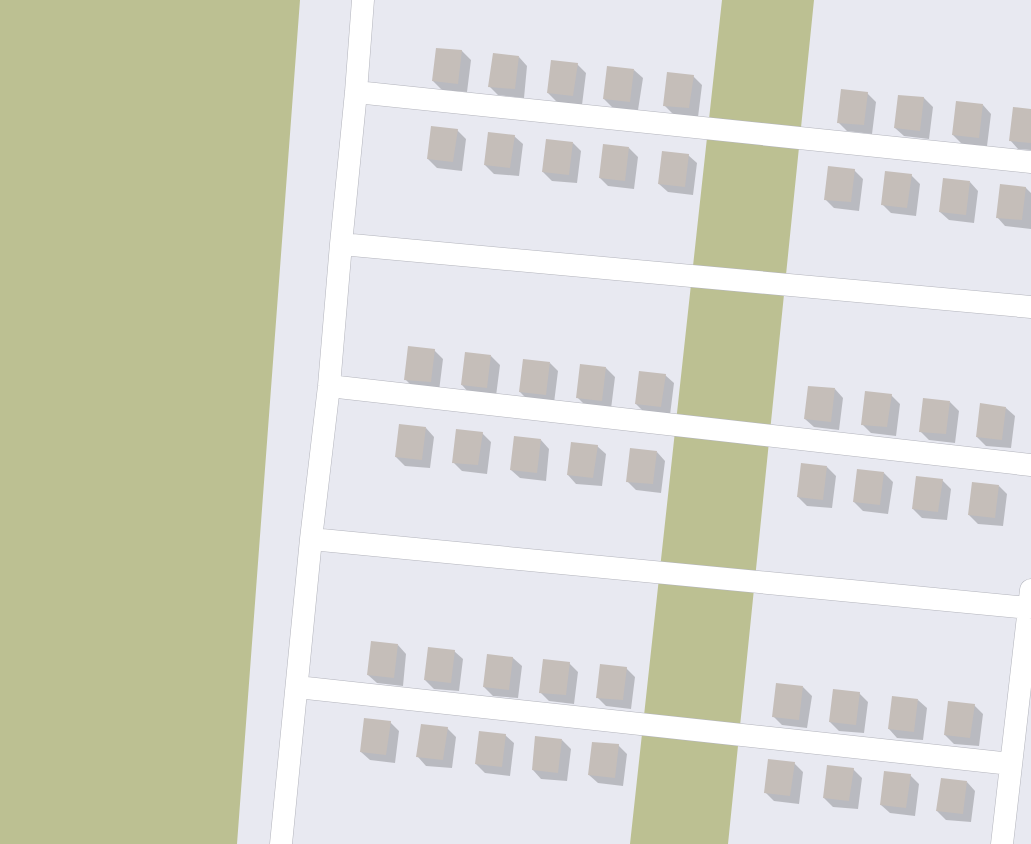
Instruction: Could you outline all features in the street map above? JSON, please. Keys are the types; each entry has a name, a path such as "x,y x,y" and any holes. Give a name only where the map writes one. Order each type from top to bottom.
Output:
{"street":[{"path":"282,844 311,539 329,386 356,92 362,0"},
{"path":"356,92 1031,162"},
{"path":"341,244 1031,307"},
{"path":"329,386 1031,465"},
{"path":"311,539 1030,599 1002,844"},
{"path":"297,687 1011,764"}],"green space":[{"path":"0,0 300,0 237,844 0,844"},
{"path":"722,0 814,0 728,844 630,844"}],"building":[{"path":"436,48 462,50 458,84 432,81"},
{"path":"493,53 519,56 515,89 488,87"},
{"path":"551,60 578,63 573,96 547,93"},
{"path":"607,66 634,69 630,102 603,99"},
{"path":"667,72 694,75 689,108 663,106"},
{"path":"841,89 868,92 864,125 837,123"},
{"path":"898,95 924,97 920,131 894,128"},
{"path":"956,101 983,104 979,138 952,135"},
{"path":"1013,107 1031,109 1031,143 1009,141"},
{"path":"431,126 458,129 453,162 427,159"},
{"path":"488,132 515,135 510,168 484,165"},
{"path":"546,139 573,142 569,175 542,172"},
{"path":"603,144 629,147 625,181 599,178"},
{"path":"662,151 689,154 685,187 658,184"},
{"path":"828,166 855,169 851,202 824,200"},
{"path":"885,171 912,174 907,208 881,205"},
{"path":"943,178 970,181 966,215 939,212"},
{"path":"1000,184 1026,187 1022,220 996,218"},
{"path":"408,346 435,349 431,382 404,380"},
{"path":"465,352 491,355 487,388 461,385"},
{"path":"523,359 550,362 546,395 519,392"},
{"path":"580,364 606,367 602,401 576,398"},
{"path":"639,371 666,374 661,407 635,404"},
{"path":"808,386 835,388 831,422 804,419"},
{"path":"865,391 892,394 887,427 861,425"},
{"path":"923,398 950,401 946,434 919,432"},
{"path":"980,403 1006,407 1002,440 976,437"},
{"path":"399,424 426,427 422,460 395,457"},
{"path":"456,429 483,432 478,465 452,463"},
{"path":"514,436 541,439 537,473 510,470"},
{"path":"571,442 598,445 593,478 567,475"},
{"path":"630,448 657,451 653,484 626,482"},
{"path":"801,463 827,466 823,500 797,497"},
{"path":"857,469 884,472 880,505 853,502"},
{"path":"916,476 943,479 938,512 912,509"},
{"path":"972,482 999,485 995,518 968,515"},
{"path":"371,641 398,644 394,678 367,675"},
{"path":"428,647 455,650 451,683 424,680"},
{"path":"487,654 513,657 509,690 483,687"},
{"path":"543,659 570,662 566,695 539,693"},
{"path":"600,664 627,667 623,700 596,698"},
{"path":"776,683 803,686 799,720 772,717"},
{"path":"833,689 860,692 856,725 829,722"},
{"path":"892,696 918,699 914,732 888,729"},
{"path":"948,701 975,704 970,738 944,735"},
{"path":"364,718 391,721 386,755 360,752"},
{"path":"421,724 448,727 443,760 416,757"},
{"path":"479,731 506,734 502,767 475,764"},
{"path":"535,736 562,739 558,773 532,770"},
{"path":"592,742 619,744 615,778 588,775"},
{"path":"768,759 795,762 790,796 764,793"},
{"path":"827,765 854,768 849,801 823,798"},
{"path":"884,771 911,774 906,808 880,805"},
{"path":"941,778 967,781 963,814 936,811"}]}
